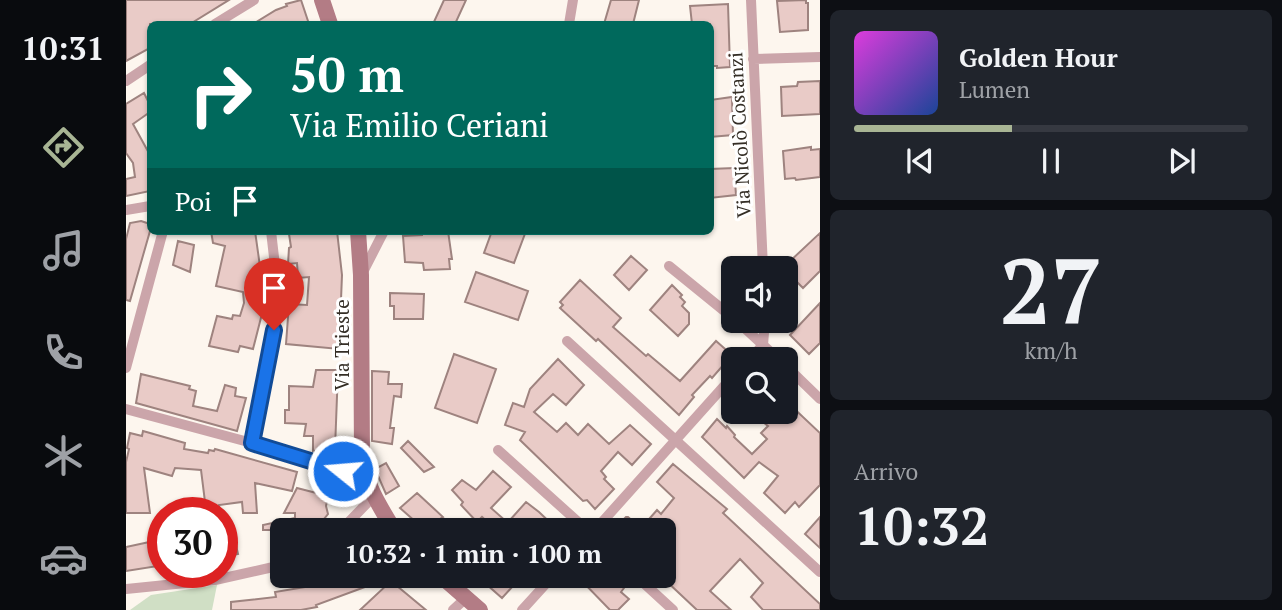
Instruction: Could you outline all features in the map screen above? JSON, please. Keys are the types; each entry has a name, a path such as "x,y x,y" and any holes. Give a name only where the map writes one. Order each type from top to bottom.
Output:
{"street":[{"path":"220,21 254,0"},
{"path":"322,0 329,21"},
{"path":"570,21 573,0"},
{"name":"Via Nicolò Costanzi","path":"751,0 762,256"},
{"path":"753,59 820,57"},
{"path":"126,81 147,67"},
{"path":"126,210 147,206"},
{"path":"126,368 162,235"},
{"path":"252,443 272,349 278,292 271,235"},
{"name":"Via Trieste","path":"358,235 362,460 365,479 386,518"},
{"path":"361,275 382,235"},
{"path":"669,266 721,308"},
{"path":"750,333 763,345"},
{"path":"763,345 764,333"},
{"path":"568,341 820,572"},
{"path":"798,378 820,399"},
{"path":"606,518 721,390"},
{"path":"126,409 252,443 365,479"},
{"path":"498,450 574,518"},
{"path":"353,518 373,497"},
{"path":"126,589 215,580 270,568"},
{"path":"455,588 480,610"},
{"path":"522,610 542,588"},
{"path":"649,588 673,610"},
{"path":"453,610 466,598"}],"green space":[{"path":"216,588 212,610 130,610 151,595"}],"building":[{"path":"126,0 229,0 195,21 147,21 147,50 126,61"},
{"path":"301,0 308,21 258,21 287,6 286,4"},
{"path":"444,0 466,0 456,21 434,21"},
{"path":"611,0 639,0 634,21 605,21"},
{"path":"806,0 808,30 780,32 777,1"},
{"path":"728,4 730,67 714,66 714,21 692,21 690,6"},
{"path":"820,81 820,114 782,116 781,87 797,86 798,82"},
{"path":"144,93 147,99 147,114 133,124 147,150 147,192 126,196 126,179 135,177 133,163 126,153 126,104"},
{"path":"732,97 733,135 714,137 714,99"},
{"path":"811,147 811,150 820,149 820,177 785,179 783,151"},
{"path":"734,168 736,195 714,198 714,169"},
{"path":"130,223 147,223 149,235 130,301 126,300 126,239"},
{"path":"820,233 820,271 803,288 798,283 798,256 795,256"},
{"path":"212,235 256,235 265,302 253,349 240,346 238,352 209,346 217,316 232,319 233,315 240,316 244,303 243,292 216,286 225,246 213,243"},
{"path":"289,235 337,235 342,275 339,349 286,344 289,304 307,305 309,277 298,278 297,263 288,264 291,247"},
{"path":"449,235 452,259 449,259 450,269 424,270 423,263 405,262 403,236"},
{"path":"491,235 524,235 514,263 484,253"},
{"path":"178,241 194,245 190,272 173,265"},
{"path":"631,256 647,270 629,290 614,275"},
{"path":"476,272 528,291 518,320 465,302"},
{"path":"580,280 621,318 613,327 680,381 716,341 723,347 721,368 692,395 694,397 679,415 598,339 596,341 560,308 563,305 560,302"},
{"path":"672,285 682,295 680,297 685,302 682,306 689,313 689,324 678,336 650,310"},
{"path":"390,293 424,294 423,319 394,319"},
{"path":"820,303 820,343 809,354 790,335 798,333 798,326"},
{"path":"454,354 496,369 477,423 435,408"},
{"path":"558,359 584,385 566,405 553,394 534,412 557,432 566,423 578,435 588,424 609,444 630,425 651,444 632,465 618,452 601,471 606,477 604,479 614,489 595,509 587,500 583,501 520,440 525,432 505,425 513,403 524,407 530,389"},
{"path":"316,370 338,370 335,449 313,451 313,436 304,436 306,424 285,423 285,410 289,410 289,386 313,387"},
{"path":"372,371 389,372 388,384 402,384 401,397 394,396 390,428 394,428 392,444 372,441"},
{"path":"141,374 190,386 189,389 196,391 193,406 217,411 225,385 236,388 235,396 246,398 237,431 136,403"},
{"path":"798,412 820,433 820,485 799,507 795,502 785,513 764,493 778,476 759,462 744,478 702,437 717,419 726,428 727,426 734,437 752,454 767,439 761,433 768,426 765,424 798,424"},
{"path":"143,431 185,443 184,449 208,453 209,450 215,449 297,472 292,491 255,483 257,513 243,513 242,502 238,503 238,497 204,497 201,470 175,468 172,476 144,468 147,513 126,513 126,462 130,433 142,436"},
{"path":"408,441 434,467 424,472 401,448"},
{"path":"386,463 399,486 386,494 375,469"},
{"path":"673,464 727,509 723,513 820,604 820,610 763,610 751,597 763,583 740,559 710,591 731,610 697,610 674,588 676,588 676,518 650,518 657,510 661,514 674,498 657,482"},
{"path":"493,471 511,487 491,508 502,518 473,518 452,490 462,480 476,490"},
{"path":"297,488 328,496 328,514 325,518 295,518 295,513 284,513"},
{"path":"417,493 443,517 411,518 400,508"},
{"path":"526,502 545,518 512,518"},
{"path":"820,517 820,548 805,534"},
{"path":"270,523 270,530 263,530 263,525"},
{"path":"147,542 147,568 126,571 126,547"},
{"path":"299,588 362,588 316,605 317,607 301,610 231,610 231,602 276,597 275,592"},
{"path":"384,588 399,588 426,610 360,610"},
{"path":"491,588 511,588 502,598"},
{"path":"589,588 624,588 621,592 629,599 618,610 610,610"}],"route":[{"path":"274,330 252,443 343,471"}]}
